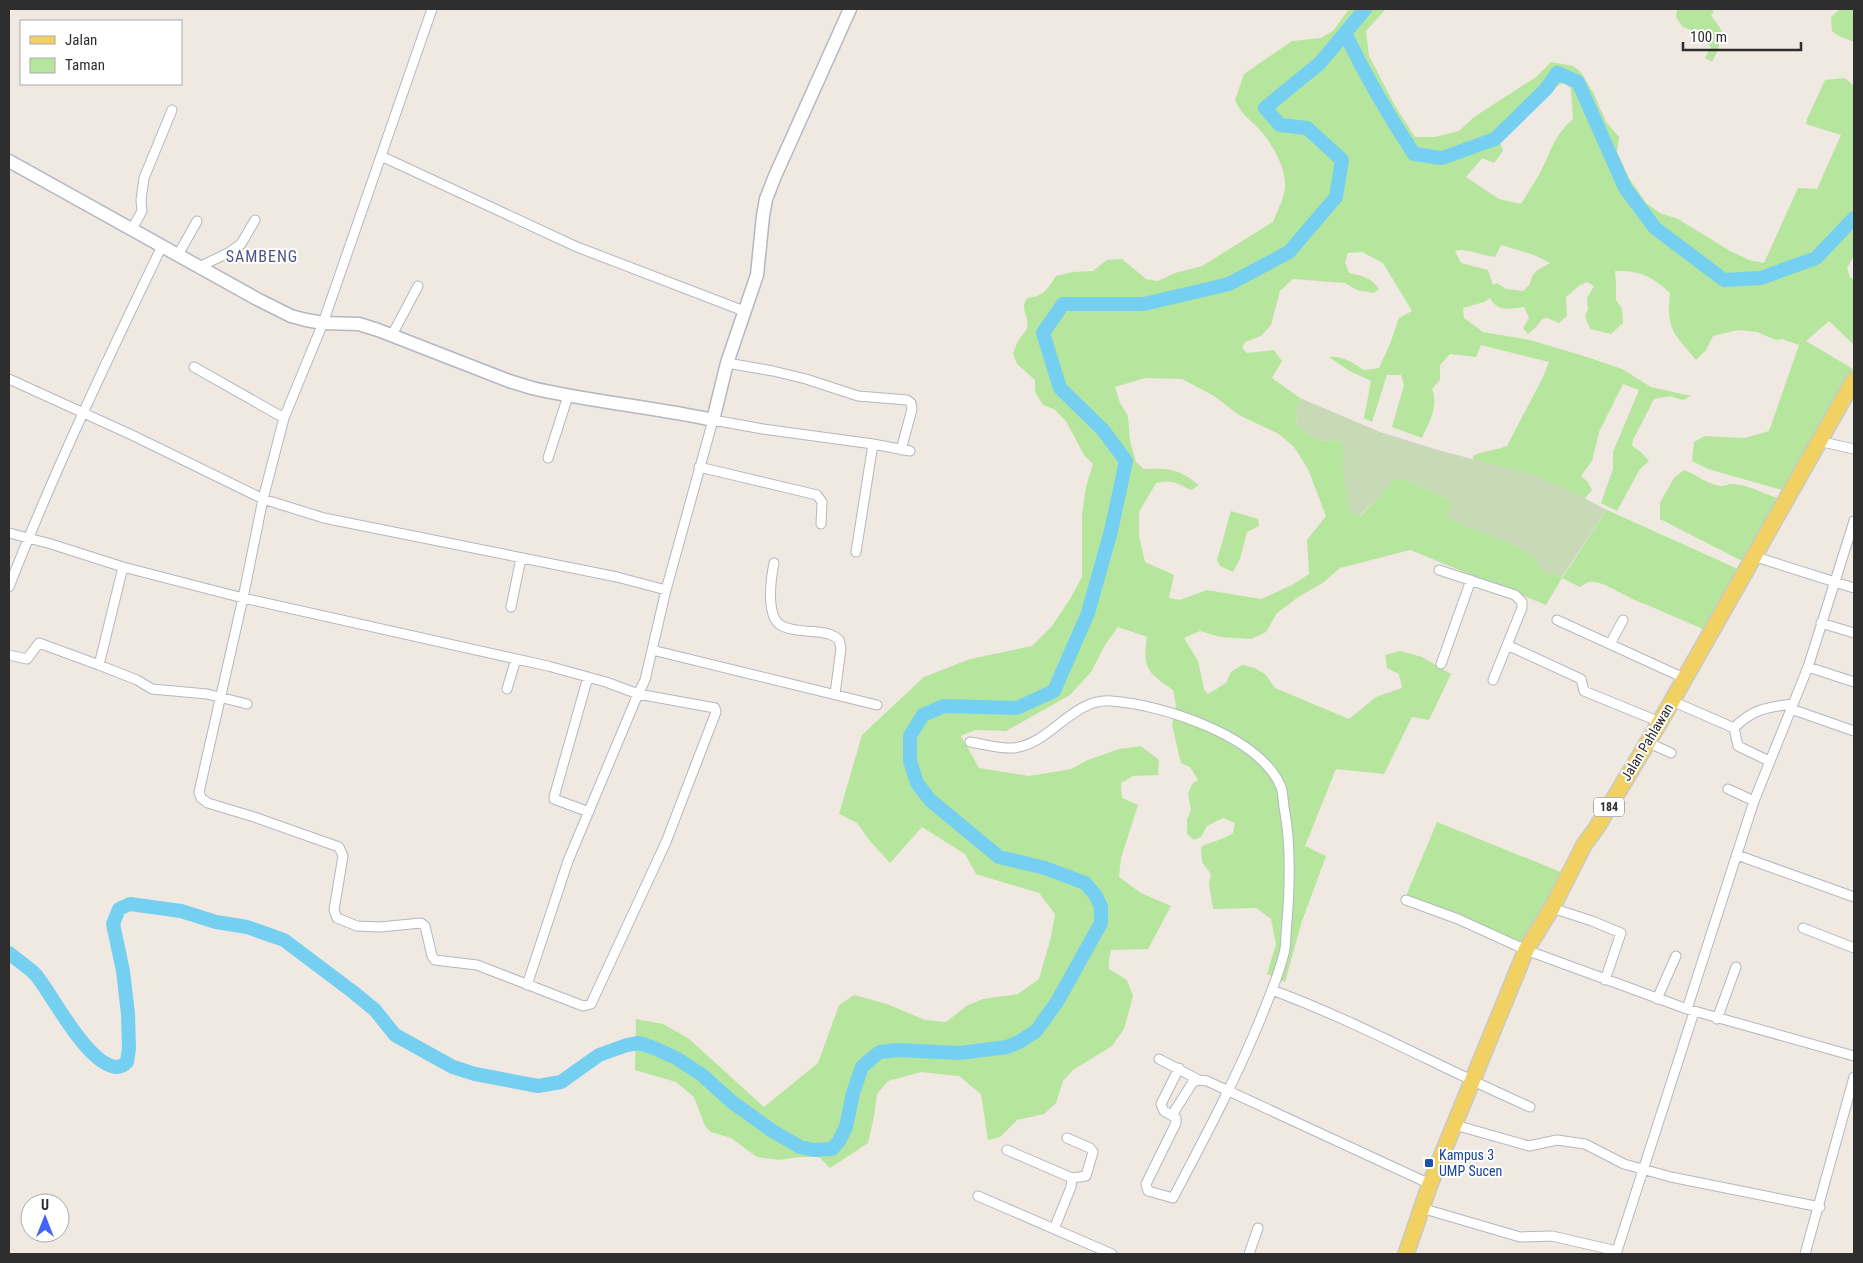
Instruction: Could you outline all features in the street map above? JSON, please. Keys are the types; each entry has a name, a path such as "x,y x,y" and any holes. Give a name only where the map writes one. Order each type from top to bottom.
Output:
{"main road":[{"name":"Jalan Pahlawan","path":"1406,1254 1430,1184 1526,950 1552,908 1584,845 1597,827 1660,722 1854,380"}],"street":[{"path":"9,533 123,567 243,598 516,658 588,677 638,694 715,708 716,712 666,842 591,1004 583,1006 477,965 435,960 432,956 425,926 421,924 380,927 357,926 337,918 334,910 343,856 339,847 208,803 201,798 199,792 243,598 263,499 284,418 323,323 432,9"},
{"path":"527,985 568,861 645,680 666,590 727,363 757,275 766,198 850,9"},
{"path":"132,229 142,211 141,200 144,178 172,110"},
{"path":"381,156 577,247 744,311"},
{"path":"9,161 278,310 299,318 323,323 359,324 509,381 568,396 657,409 763,429 873,444 905,451 912,409 911,403 907,400 864,397 781,372 727,363"},
{"path":"199,267 228,253 241,244 255,220"},
{"path":"178,255 197,221"},
{"path":"9,587 82,412 162,246"},
{"path":"392,335 418,286"},
{"path":"194,367 284,418"},
{"path":"9,379 263,499 324,518 617,577 666,590"},
{"path":"548,458 568,396"},
{"path":"1818,441 1854,449"},
{"path":"856,552 873,444"},
{"path":"700,468 817,495 822,502 821,524"},
{"path":"1421,1208 1520,1237 1552,1236 1616,1253 1754,801 1808,667 1854,521"},
{"path":"1753,556 1854,588"},
{"path":"511,607 521,558"},
{"path":"774,563 770,584 771,600 775,617 779,624 788,628 828,634 840,640 841,648 835,694"},
{"path":"99,665 123,567"},
{"path":"1439,570 1515,595 1520,599 1522,608 1493,680"},
{"path":"1440,664 1471,580"},
{"path":"1557,620 1684,678"},
{"path":"1610,644 1622,620"},
{"path":"1821,624 1854,632"},
{"path":"9,655 27,658 39,643 137,680 152,689 221,696 247,704"},
{"path":"1507,645 1581,679 1584,691 1660,722"},
{"path":"652,650 876,705"},
{"path":"507,689 516,658"},
{"path":"1808,667 1854,682"},
{"path":"588,677 554,799 589,812"},
{"path":"970,742 1003,748 1027,745 1085,706 1096,701 1109,700 1139,704 1176,713 1206,725 1238,743 1265,762 1281,787 1287,821 1289,881 1284,949 1272,990 1247,1052 1173,1198 1153,1193 1146,1188 1148,1179 1176,1123 1176,1118 1164,1111 1161,1104 1179,1068"},
{"path":"1672,701 1734,728"},
{"path":"1734,728 1746,716 1754,712 1792,706 1854,731"},
{"path":"1734,728 1738,746 1769,761"},
{"path":"1647,742 1671,753"},
{"path":"1728,789 1754,801"},
{"path":"1737,855 1854,897"},
{"path":"1406,900 1458,919 1526,950 1690,1011 1854,1056"},
{"path":"1552,908 1621,933 1605,980"},
{"path":"1803,928 1854,948"},
{"path":"1657,999 1676,956"},
{"path":"1717,1019 1736,967"},
{"path":"1272,990 1389,1039 1473,1082 1530,1107"},
{"path":"1159,1059 1199,1080 1228,1090 1430,1184"},
{"path":"1805,1254 1820,1207 1854,1078"},
{"path":"1172,1115 1191,1085 1199,1080"},
{"path":"1455,1125 1529,1146 1557,1140 1585,1144 1624,1164 1642,1170 1820,1207"},
{"path":"1007,1150 1072,1178 1086,1176 1093,1152 1090,1148 1067,1138"},
{"path":"1054,1229 1071,1187 1072,1178"},
{"path":"978,1196 1112,1254"},
{"path":"1249,1254 1258,1228"}],"green space":[{"path":"1349,9 1386,9 1366,31 1369,56 1395,106 1415,137 1435,137 1459,131 1474,117 1536,77 1551,62 1573,66 1581,72 1594,94 1606,122 1619,137 1617,152 1629,178 1646,203 1660,213 1678,219 1730,251 1749,260 1764,263 1798,188 1817,189 1841,135 1806,124 1825,80 1845,78 1854,86 1854,256 1847,268 1850,277 1854,280 1854,345 1829,321 1806,341 1853,369 1782,490 1708,469 1692,461 1694,442 1705,436 1745,438 1769,431 1799,345 1782,339 1776,340 1757,332 1738,330 1713,336 1706,350 1696,360 1673,331 1669,316 1670,293 1651,278 1632,272 1615,271 1616,300 1622,309 1623,323 1611,334 1590,329 1585,316 1588,309 1587,298 1594,286 1587,282 1580,285 1566,297 1567,316 1559,323 1547,318 1542,319 1528,334 1523,328 1529,318 1524,307 1500,308 1490,298 1484,302 1463,308 1464,318 1483,332 1530,340 1587,357 1622,369 1651,387 1691,396 1683,400 1670,396 1654,399 1633,440 1632,446 1649,461 1640,469 1617,511 1601,503 1613,469 1613,452 1639,390 1623,384 1599,432 1592,461 1581,476 1588,482 1592,490 1582,502 1474,463 1473,456 1507,446 1549,362 1481,345 1476,357 1450,354 1440,365 1440,380 1432,389 1434,408 1422,438 1392,427 1404,385 1401,375 1387,375 1372,422 1364,418 1371,381 1348,370 1329,357 1343,358 1364,370 1379,368 1399,318 1412,311 1383,263 1362,252 1348,253 1345,262 1349,273 1366,278 1376,285 1379,289 1374,293 1357,290 1345,283 1293,279 1280,291 1271,325 1261,336 1245,342 1242,348 1247,353 1274,350 1282,361 1272,378 1300,398 1296,415 1297,426 1320,441 1334,440 1343,442 1343,473 1360,516 1394,478 1406,480 1451,500 1448,518 1516,546 1535,557 1542,571 1563,577 1607,510 1738,569 1703,629 1639,602 1605,585 1594,582 1588,582 1580,587 1562,578 1546,605 1410,550 1340,568 1324,582 1297,598 1277,613 1266,632 1251,639 1220,637 1200,631 1184,638 1198,661 1204,689 1208,694 1226,683 1231,672 1242,665 1255,668 1266,675 1275,688 1349,719 1376,697 1402,688 1399,674 1387,668 1385,655 1400,651 1422,657 1451,674 1429,720 1412,717 1384,774 1336,769 1305,846 1326,856 1301,924 1285,982 1267,974 1276,944 1271,919 1256,908 1213,909 1209,884 1211,874 1202,862 1201,847 1233,833 1235,823 1223,818 1207,826 1201,837 1194,840 1187,834 1187,820 1191,810 1188,794 1192,784 1198,780 1190,767 1181,763 1172,725 1176,705 1173,690 1152,674 1146,663 1147,637 1118,627 1105,645 1091,672 1070,695 1006,731 975,730 961,736 979,768 1029,776 1071,769 1088,760 1119,749 1141,746 1159,760 1158,775 1133,776 1121,783 1122,798 1138,805 1121,858 1119,877 1141,893 1171,906 1148,949 1111,950 1109,969 1127,980 1133,996 1124,1029 1112,1046 1073,1070 1063,1081 1056,1103 1044,1114 1017,1120 1000,1137 988,1140 981,1094 959,1076 921,1072 888,1081 877,1094 868,1143 830,1168 819,1157 779,1160 757,1157 731,1138 711,1132 705,1126 694,1097 676,1082 635,1070 636,1019 663,1024 688,1038 764,1107 818,1063 839,1005 854,995 887,1004 925,1020 946,1022 968,1005 983,999 1018,994 1039,979 1051,937 1055,914 1039,893 976,874 965,854 922,827 890,863 857,823 839,814 862,735 924,677 970,659 1032,646 1052,626 1082,577 1082,514 1086,487 1093,464 1084,455 1066,421 1054,409 1043,405 1035,392 1035,380 1017,364 1013,353 1018,341 1027,328 1028,324 1024,306 1027,298 1044,292 1056,276 1073,272 1093,271 1107,260 1122,259 1146,279 1158,281 1175,273 1202,266 1273,222 1285,189 1284,173 1269,141 1243,113 1235,100 1244,74 1292,41 1321,38 1333,31","holes":["1563,83 1571,89 1573,119 1561,131 1540,173 1521,204 1499,199 1466,177 1482,158 1494,163 1503,151 1499,140 1523,114 1550,95 1557,86","1501,245 1534,255 1550,263 1535,273 1530,284 1523,291 1506,289 1497,283 1493,285 1488,270 1461,263 1455,251 1463,250 1495,257","1145,378 1182,379 1214,396 1239,415 1279,434 1294,447 1308,469 1326,516 1307,540 1309,574 1292,585 1261,599 1207,590 1180,600 1169,598 1174,575 1145,562 1139,536 1139,512 1156,483 1174,482 1191,490 1199,485 1179,473 1167,469 1144,469 1136,462 1130,441 1128,416 1120,403 1115,387"]},
{"path":"1677,9 1712,9 1714,12 1711,15 1722,31 1718,50 1712,62 1705,58 1711,47 1682,26 1676,17"},
{"path":"1840,9 1854,9 1854,42 1832,31 1831,17"},
{"path":"1300,398 1380,432 1438,450 1530,474 1567,489 1607,510 1562,577 1542,571 1535,557 1516,546 1447,518 1451,500 1406,480 1394,479 1359,516 1350,512 1343,473 1343,442 1334,440 1320,441 1297,426 1296,415"},
{"path":"1684,470 1715,485 1742,485 1777,498 1744,562 1660,519 1660,503 1674,478"},
{"path":"1231,511 1258,519 1259,526 1247,532 1240,559 1233,572 1220,566 1217,560"},
{"path":"1437,822 1561,872 1523,947 1406,896"}],"waterway":[{"path":"9,953 36,975 72,1028 94,1055 106,1064 117,1067 127,1062 129,1048 128,1014 123,971 113,924 119,909 130,904 181,911 216,922 247,927 284,940 375,1010 395,1035 453,1067 475,1074 538,1086 561,1082 599,1055 627,1045 639,1043 676,1058 702,1075 732,1102 771,1130 800,1147 814,1150 832,1149 839,1141 846,1127 853,1093 862,1067 880,1052 897,1050 960,1053 1007,1047 1036,1031 1057,1002 1101,923 1101,907 1096,896 1085,883 1045,868 999,857 930,800 917,783 910,761 910,736 923,715 944,706 1017,708 1054,691 1088,613 1111,531 1126,461 1103,430 1060,388 1043,333 1063,304 1144,304 1229,284 1289,252 1336,197 1342,160 1307,128 1280,125 1265,108 1320,63 1365,9"},
{"path":"1345,33 1377,95 1414,154 1442,158 1495,139 1546,89 1557,73 1578,82 1625,188 1655,228 1724,280 1761,278 1816,258 1854,218"}],"place":[{"name":"Kampus 3 UMP Sucen","path":"1429,1163"}],"district":[{"name":"SAMBENG","path":"262,256"}]}
